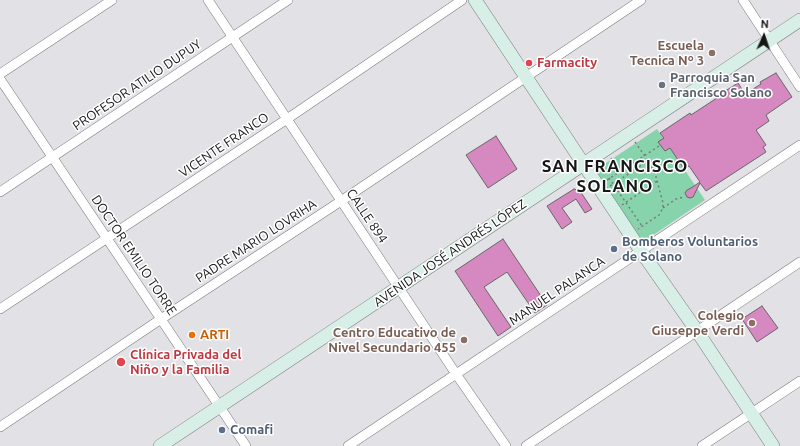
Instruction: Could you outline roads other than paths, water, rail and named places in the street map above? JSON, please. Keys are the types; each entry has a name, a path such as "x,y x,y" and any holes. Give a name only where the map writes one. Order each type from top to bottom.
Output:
{"main road":[{"path":"475,0 630,235 697,331 773,446"},
{"name":"AVENIDA JOSÉ ANDRÉS LÓPEZ","path":"160,446 800,20"}],"street":[{"path":"0,74 112,0"},
{"name":"CALLE 894","path":"208,0 456,374 506,446"},
{"name":"PROFESOR ATILIO DUPUY","path":"0,192 288,0"},
{"name":"VICENTE FRANCO","path":"0,310 287,119 462,0"},
{"name":"PADRE MARIO LOVRIHA","path":"0,427 641,0"},
{"path":"743,0 800,87"},
{"name":"DOCTOR EMILIO TORRE","path":"0,80 246,446"},
{"name":"MANUEL PALANCA","path":"348,446 800,145"},
{"path":"526,446 800,262"},
{"path":"702,446 800,381"}],"place":[{"name":"Escuela Tecnica Nº 3","path":"712,53"},
{"name":"Farmacity","path":"529,63"},
{"name":"Parroquia San Francisco Solano","path":"662,85"},
{"name":"Bomberos Voluntarios de Solano","path":"614,249"},
{"name":"Colegio Giuseppe Verdi","path":"752,323"},
{"name":"ARTI","path":"192,335"},
{"name":"Centro Educativo de Nivel Secundario 455","path":"464,340"},
{"name":"Clínica Privada del Niño y la Familia","path":"121,362"},
{"name":"Comafi","path":"222,430"}],"district":[{"name":"SAN FRANCISCO SOLANO","path":"615,176"}]}
